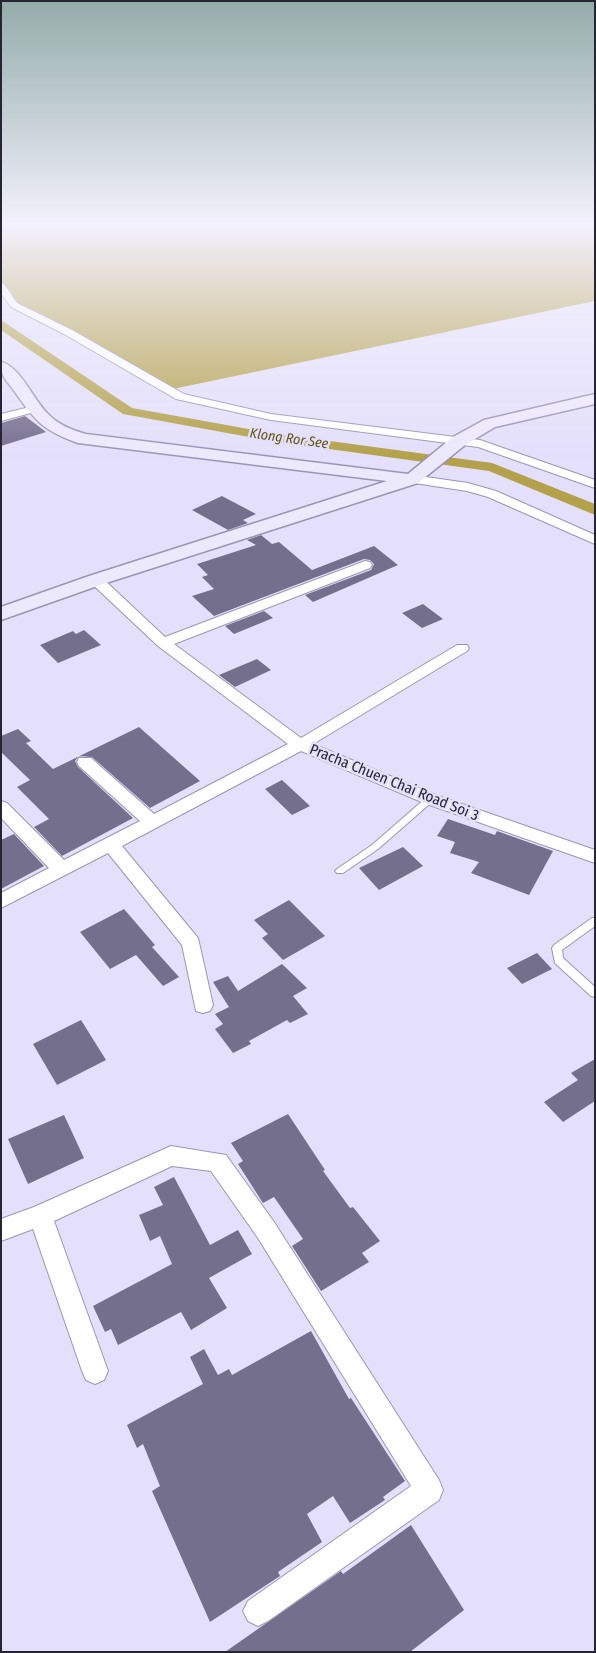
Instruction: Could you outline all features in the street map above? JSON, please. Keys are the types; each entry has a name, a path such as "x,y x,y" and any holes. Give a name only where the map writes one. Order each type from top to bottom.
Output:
{"street":[{"path":"13,303 68,332 180,397 271,417 501,450 595,484"},
{"path":"1,366 16,381 34,409 53,428 84,439 416,476 492,494 595,540"},
{"path":"1,614 96,580 416,476 457,443 490,423 595,398"},
{"path":"1,418 34,409"},
{"path":"164,643 365,565"},
{"name":"Pracha Chuen Chai Road Soi 3","path":"96,580 164,643 300,745 430,799 595,857"},
{"path":"1,901 300,745 462,648"},
{"path":"85,762 152,822"},
{"path":"1,807 62,870"},
{"path":"111,845 191,943 203,1005"},
{"path":"1,1230 40,1216 171,1156 218,1162 266,1230 429,1490 258,1610"},
{"path":"40,1216 95,1371"}],"lane":[{"path":"340,871 375,847 430,799"},
{"path":"595,921 557,948 558,960 595,993"}],"shaded area":[{"path":"16,303 585,303 168,390"}],"building":[{"path":"25,416 46,432 1,446 1,423"},
{"path":"222,496 256,514 243,520 248,523 228,530 192,510"},
{"path":"261,535 272,544 279,542 312,570 374,546 398,565 313,602 305,595 371,570 374,564 370,560 364,559 214,616 192,596 214,589 202,577 208,575 197,564 256,545 247,540"},
{"path":"423,604 443,619 422,628 402,613"},
{"path":"264,611 273,618 234,634 225,626"},
{"path":"84,630 101,645 58,663 40,645 73,631 76,634"},
{"path":"257,659 271,670 235,687 219,675"},
{"path":"139,727 200,781 150,808 92,757 80,756"},
{"path":"18,729 31,741 26,743 53,769 79,756 75,761 78,767 133,818 62,856 34,827 49,819 17,787 30,780 1,752 1,736"},
{"path":"282,780 310,806 292,815 265,789"},
{"path":"448,819 495,835 497,831 553,851 529,895 471,873 479,862 450,853 455,842 437,836"},
{"path":"14,834 44,866 1,889 1,840"},
{"path":"403,847 423,866 379,890 359,868"},
{"path":"289,900 325,936 283,960 262,938 268,934 254,920"},
{"path":"124,909 155,945 152,947 179,977 163,986 136,955 110,969 80,932"},
{"path":"537,953 552,969 522,984 507,968"},
{"path":"282,964 307,988 293,996 308,1014 290,1023 287,1020 249,1041 251,1044 233,1053 215,1029 223,1024 215,1014 229,1007 213,982 228,976 238,991"},
{"path":"81,1020 106,1060 57,1085 33,1044"},
{"path":"595,1059 595,1101 563,1122 544,1102 578,1080 571,1073"},
{"path":"288,1114 325,1170 323,1171 350,1208 353,1207 380,1241 362,1253 369,1262 321,1291 292,1246 303,1239 274,1197 263,1203 238,1164 243,1161 231,1143"},
{"path":"64,1115 84,1158 28,1184 8,1139"},
{"path":"174,1177 210,1245 238,1230 252,1254 209,1278 227,1308 191,1330 181,1312 118,1345 111,1329 105,1332 93,1306 172,1264 160,1236 150,1241 139,1215 163,1205 154,1187"},
{"path":"311,1331 349,1399 351,1398 405,1481 383,1497 385,1500 350,1523 333,1496 307,1514 322,1542 278,1572 280,1576 210,1622 152,1491 160,1486 143,1444 137,1448 127,1425 203,1384 190,1357 204,1349 218,1375 229,1369 232,1375"},
{"path":"411,1525 464,1610 410,1652 225,1652 341,1571 343,1574"}],"waterway":[{"name":"Klong Ror See","path":"1,324 128,411 271,437 492,467 595,510"}]}
